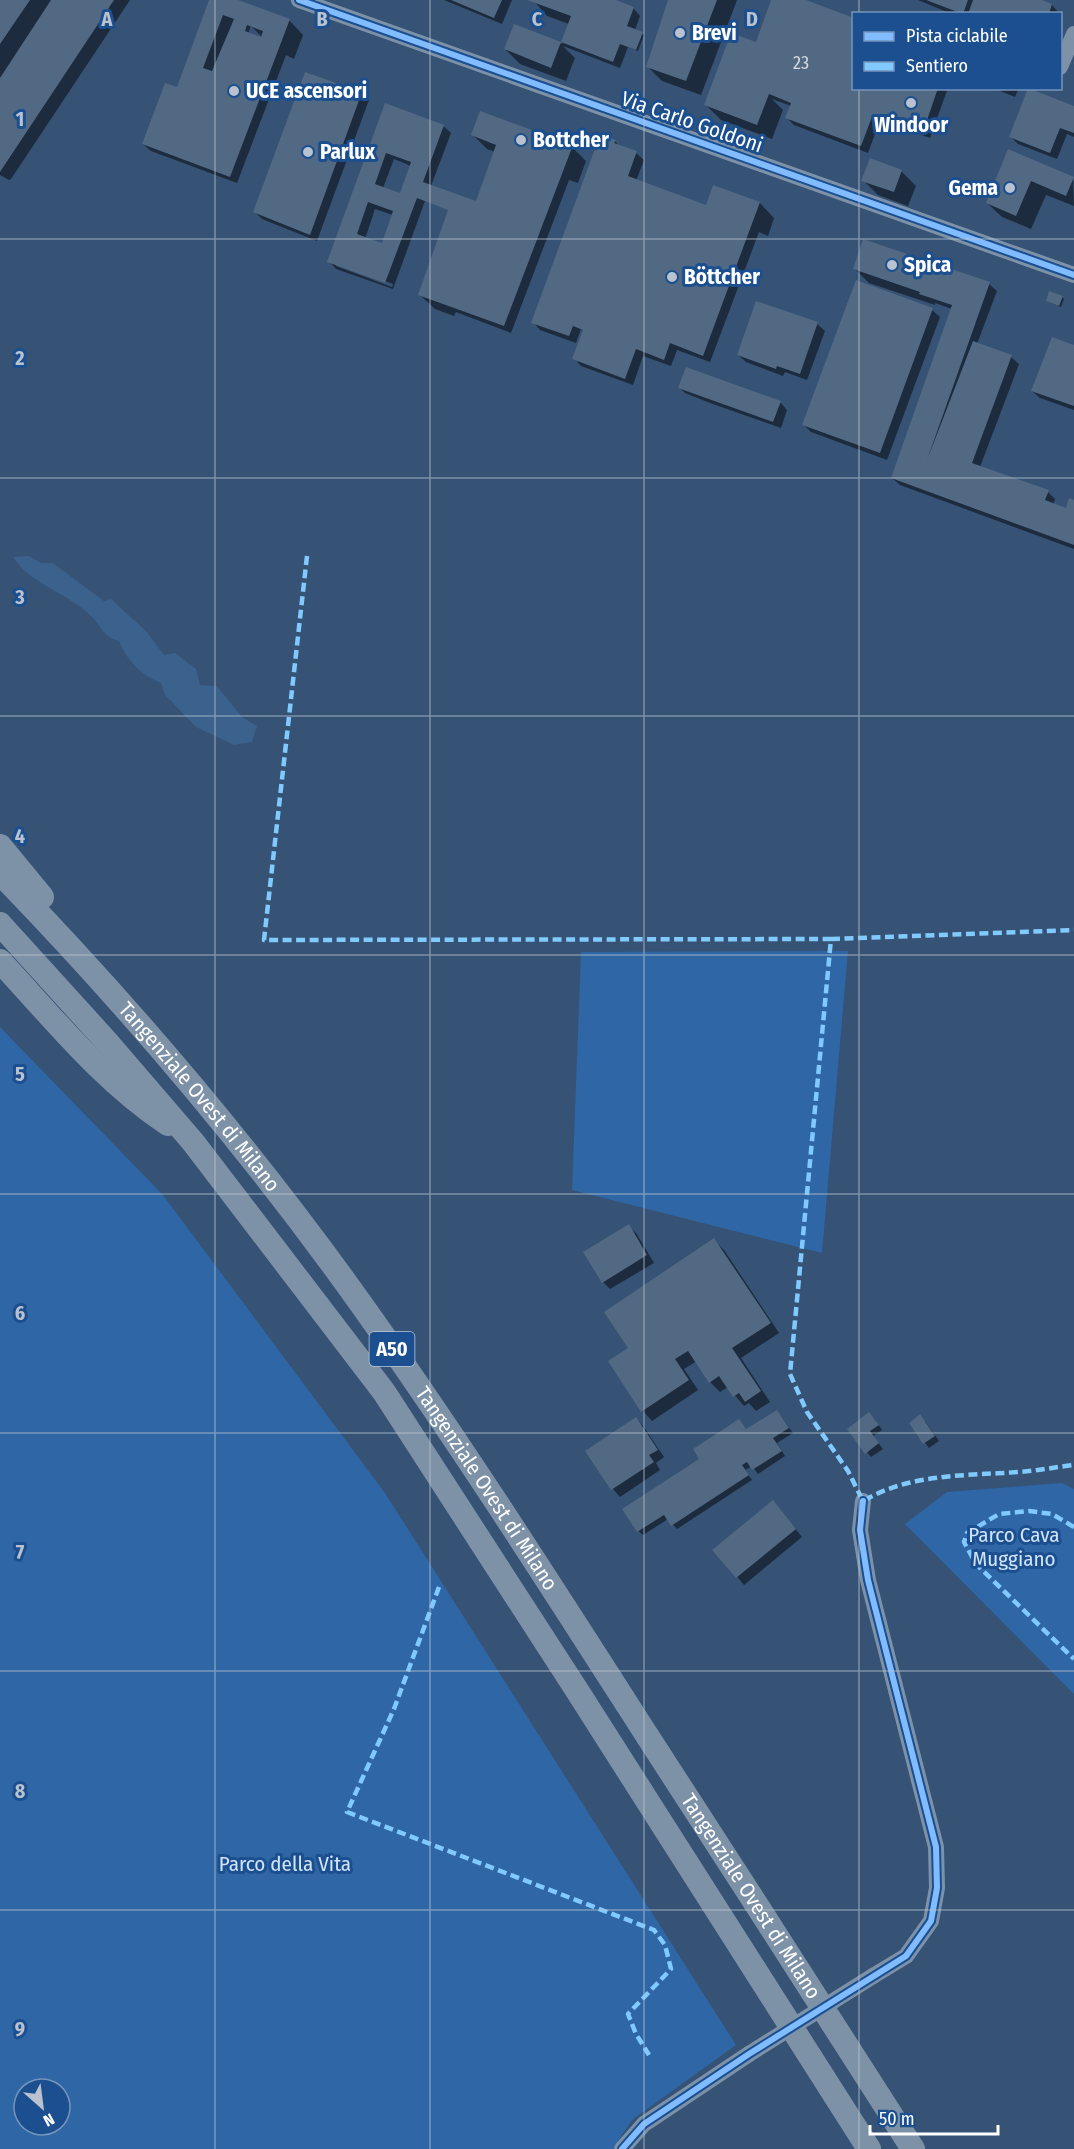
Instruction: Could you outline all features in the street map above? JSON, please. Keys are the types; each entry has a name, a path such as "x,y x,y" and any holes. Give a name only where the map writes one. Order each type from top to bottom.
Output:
{"highway":[{"path":"0,846 15,861 52,910 76,952"},
{"name":"Tangenziale Ovest di Milano","path":"0,873 76,952 267,1179 345,1282 399,1359 602,1664 913,2149"},
{"name":"Tangenziale Ovest di Milano","path":"0,924 107,1042 193,1142 384,1392 572,1682 869,2149"},
{"path":"0,961 92,1060 140,1106 193,1142"}],"street":[{"name":"Via Carlo Goldoni","path":"308,2 1074,275"},
{"path":"1062,62 1074,34"},
{"path":"622,2149 644,2124 749,2054 906,1956 931,1921 937,1888 936,1847 868,1580 860,1530 863,1501"}],"green space":[{"path":"848,951 822,1253 572,1190 581,952"},
{"name":"Parco della Vita","path":"0,1027 163,1195 385,1493 736,2045 632,2120 613,2149 0,2149"},
{"name":"Parco Cava Muggiano","path":"1062,1483 1074,1489 1074,1694 905,1524 947,1492"}],"shaded area":[{"path":"29,556 41,563 53,563 104,601 111,599 147,632 164,655 175,653 196,669 200,685 217,686 242,717 257,726 252,742 234,745 196,727 165,695 161,683 147,676 131,661 119,641 106,634 83,609 30,575 13,557"}],"building":[{"path":"0,0 30,0 0,44"},
{"path":"51,0 114,0 0,172 0,78"},
{"name":"UCE ascensori","path":"209,0 238,0 290,19 230,177 142,144 165,83 177,87","holes":["223,15 234,19 212,71 203,68","247,25 263,31 261,37 245,31"]},
{"path":"451,0 502,0 494,18"},
{"path":"527,0 616,0 634,7 627,26 643,32 636,50 620,44 613,62 561,42 571,16"},
{"name":"Brevi","path":"668,0 717,0 686,81 646,67"},
{"path":"771,0 806,0 852,17 852,90 937,90 923,132 873,114 861,146 785,118 791,103 769,94 757,125 704,105 731,33 756,42"},
{"path":"926,0 968,0 964,12 958,12"},
{"path":"973,0 1042,0 1052,4 1050,12 969,12"},
{"path":"514,24 561,42 551,68 504,49"},
{"name":"Parlux","path":"305,72 362,92 310,235 253,212"},
{"path":"1027,90 1033,90 1074,106 1074,133 1060,128 1050,153 1009,137"},
{"path":"385,103 444,125 423,182 476,201 496,145 471,135 480,111 573,145 504,326 418,295 448,210 417,198 385,283 327,262","holes":["386,153 411,162 400,193 375,184","368,202 393,211 382,243 357,234"]},
{"path":"600,135 637,151 628,176 706,205 713,185 760,202 703,356 670,343 664,360 636,349 625,379 572,359 583,330 573,326 569,336 531,323"},
{"name":"Gema","path":"1008,149 1074,177 1066,196 1031,181 1016,216 986,203"},
{"path":"870,158 902,170 894,192 861,181"},
{"path":"863,239 990,282 927,460 973,341 1012,355 972,463 1049,490 1045,500 1066,508 1069,498 1074,500 1074,545 891,478 952,305 853,269"},
{"path":"856,280 933,308 880,453 802,425"},
{"path":"1049,291 1063,296 1059,306 1046,301"},
{"path":"756,301 818,322 800,374 777,366 776,369 737,355"},
{"path":"1052,337 1074,345 1074,406 1031,391"},
{"path":"686,367 781,401 773,422 678,388"},
{"path":"629,1224 647,1255 602,1283 583,1252"},
{"path":"714,1238 771,1323 732,1348 761,1391 745,1402 739,1393 733,1397 719,1376 709,1383 688,1351 675,1359 689,1380 641,1412 608,1361 628,1348 604,1312"},
{"path":"777,1410 789,1428 773,1438 782,1451 752,1470 747,1462 742,1465 749,1475 671,1526 664,1515 637,1532 622,1509 699,1459 693,1449 739,1419 746,1429"},
{"path":"869,1412 879,1425 870,1431 879,1443 865,1454 847,1429"},
{"path":"920,1414 935,1436 923,1444 909,1423"},
{"path":"636,1417 658,1450 649,1455 654,1462 611,1490 585,1451"},
{"path":"773,1500 796,1529 736,1578 712,1550"}],"marked path":[{"path":"307,556 264,940 831,939 790,1374 807,1412 848,1471 863,1501 900,1485 939,1477 1074,1465"},
{"path":"831,939 1074,930"},
{"path":"1074,1527 1052,1514 1029,1511 999,1514 967,1533 964,1542 976,1564 1074,1659"},
{"path":"439,1587 394,1709 347,1812 654,1930 665,1945 671,1969 628,2014 636,2034 649,2055"}],"cycle path":[{"path":"299,0 1074,275"},
{"path":"622,2149 644,2124 749,2054 906,1956 931,1921 937,1888 936,1847 868,1580 860,1530 863,1501"}],"place":[{"name":"Brevi","path":"680,33"},
{"name":"UCE ascensori","path":"234,91"},
{"name":"Windoor","path":"911,103"},
{"name":"Bottcher","path":"521,140"},
{"name":"Parlux","path":"308,152"},
{"name":"Gema","path":"1010,188"},
{"name":"Spica","path":"892,265"},
{"name":"Böttcher","path":"672,277"}]}
